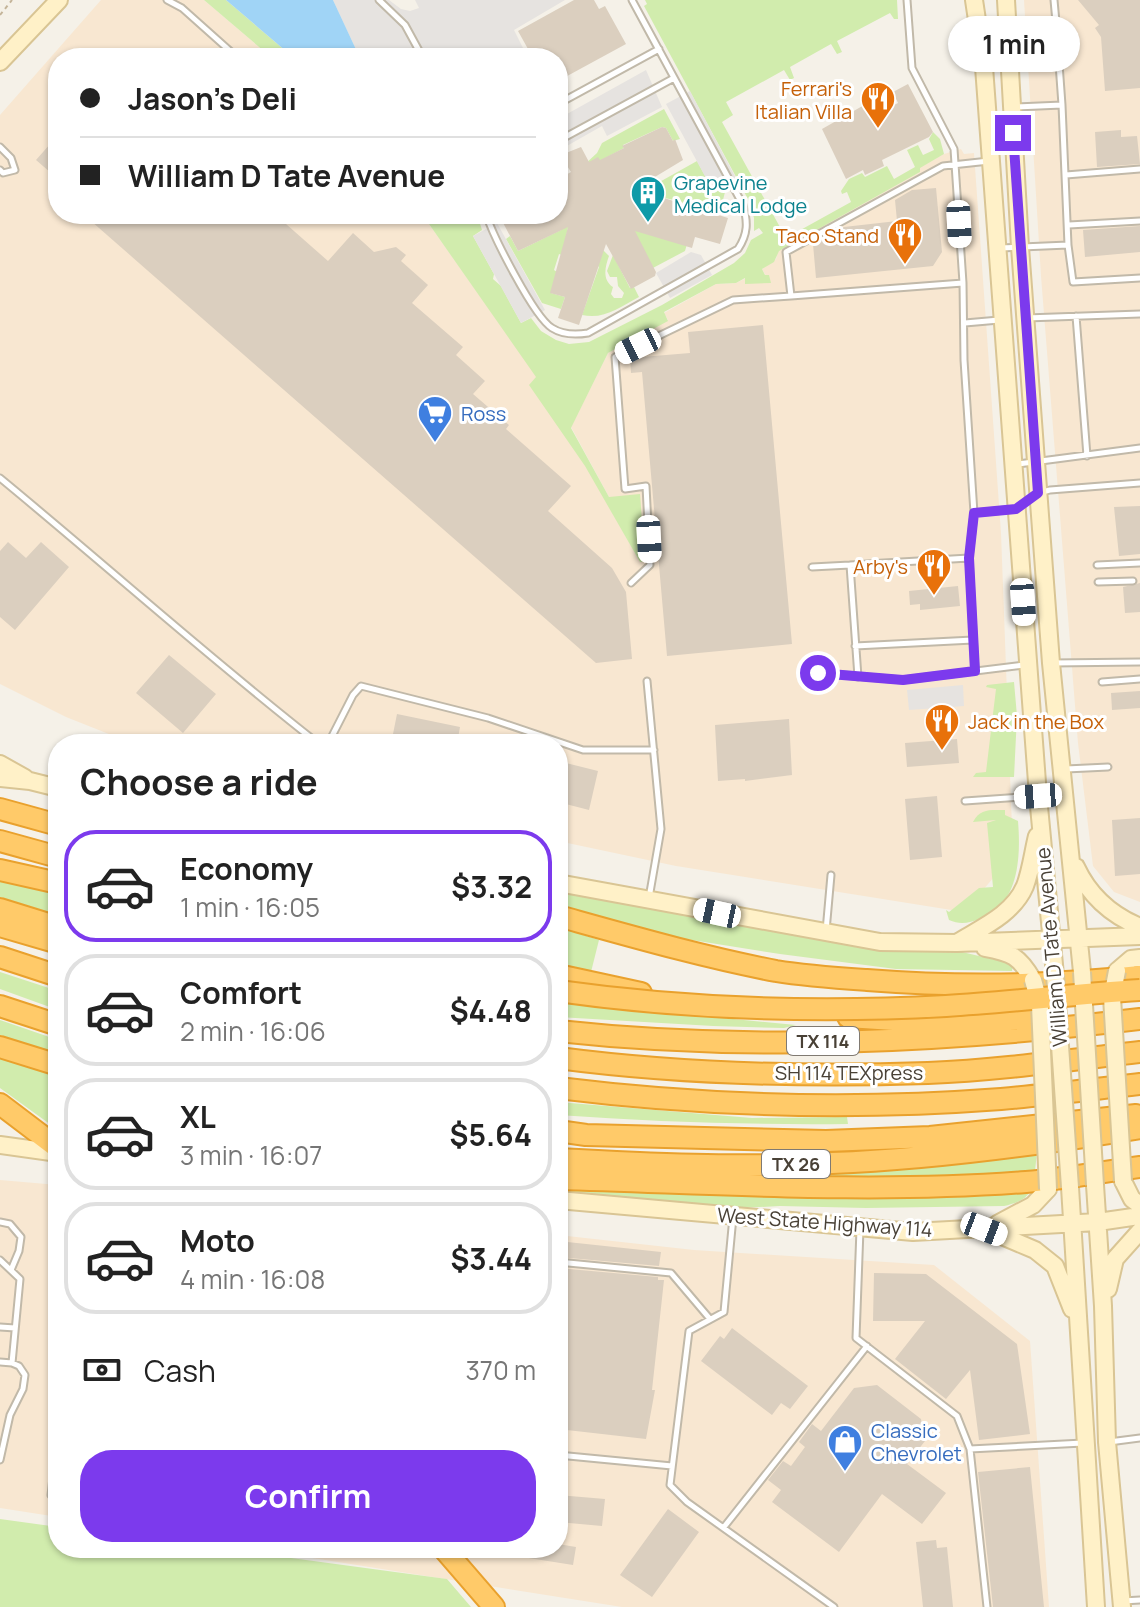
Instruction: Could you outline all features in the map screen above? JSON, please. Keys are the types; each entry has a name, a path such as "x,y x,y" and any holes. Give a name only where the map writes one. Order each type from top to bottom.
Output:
{"highway":[{"path":"0,809 48,822"},
{"path":"0,841 48,854"},
{"path":"0,870 48,881"},
{"path":"0,909 48,924"},
{"path":"568,919 714,957 779,971 848,979 923,984 1010,984 1140,976"},
{"path":"0,926 48,940"},
{"path":"0,957 48,973"},
{"path":"568,977 645,994 766,1012 924,1022 1035,1019 1087,1026"},
{"path":"568,992 710,1006 840,1010 945,1006 1140,990"},
{"path":"0,1006 48,1022"},
{"name":"TX 114","path":"568,1032 706,1040 822,1041 971,1037 1140,1019"},
{"path":"0,1047 48,1062"},
{"name":"SH 114 TEXpress","path":"568,1059 674,1068 826,1074 930,1073 1140,1052"},
{"name":"SH 114 TEXpress","path":"568,1089 688,1100 827,1105 1002,1099 1140,1084"},
{"path":"0,1104 48,1142"},
{"path":"568,1132 600,1136 826,1141 930,1137 1140,1114"},
{"name":"TX 26","path":"568,1159 747,1166 834,1163 1033,1146 1140,1128"},
{"path":"568,1179 845,1187 973,1185 1028,1182 1140,1167"},
{"path":"452,1558 494,1607"}],"main road":[{"path":"0,62 59,0"},
{"name":"William D Tate Avenue","path":"974,0 984,67 1027,664 1055,975 1096,1607"},
{"name":"William D Tate Avenue","path":"1006,0 1020,247 1051,663 1082,972 1103,1306 1107,1442 1122,1604"},
{"path":"990,160 1015,159"},
{"path":"1003,319 1025,318"},
{"path":"1027,664 1051,663"},
{"path":"0,764 30,781"},
{"path":"0,778 48,786"},
{"path":"957,943 1004,914 1016,902 1025,886 1040,826"},
{"path":"1070,857 1084,885 1097,901 1140,927"},
{"path":"568,885 880,942 957,943 1140,936"},
{"path":"957,943 1007,952 1022,960 1033,980 1040,1005 1048,1189 1033,1205 984,1229"},
{"path":"1140,958 1123,964 1117,971 1112,997 1123,1181 1132,1199 1140,1205"},
{"path":"0,1145 48,1149"},
{"name":"West State Highway 114","path":"568,1201 913,1232 1098,1222 1140,1216"},
{"path":"984,1229 1035,1250 1055,1266 1078,1324"},
{"path":"1103,1306 1115,1259 1140,1231"},
{"path":"1086,1443 1098,1453 1104,1516 1115,1534"}],"lane":[{"path":"167,0 182,8 227,48"},
{"path":"379,0 405,25 418,48"},
{"path":"491,224 536,311 553,330 565,334 588,333 738,249 744,240 747,218 743,205 632,0"},
{"path":"907,0 912,68 952,144 956,165 974,513 969,558 975,671"},
{"path":"1054,0 1068,245 1073,282 1140,278"},
{"path":"1008,25 1056,22"},
{"path":"568,99 659,49"},
{"path":"568,136 674,78"},
{"path":"1012,107 1062,105"},
{"path":"0,147 11,158 15,170 3,173 0,170"},
{"path":"791,296 786,252 943,166 990,160"},
{"path":"1066,175 1140,169"},
{"path":"1069,225 1140,221"},
{"path":"996,249 1068,245"},
{"path":"631,583 650,565 646,486 625,489 615,357 733,300 963,283"},
{"path":"1025,318 1140,314"},
{"path":"1076,316 1087,456"},
{"path":"965,323 1003,319"},
{"path":"1013,464 1140,448"},
{"path":"0,478 306,734"},
{"path":"974,513 1016,509 1038,493 1140,483"},
{"path":"812,567 969,558"},
{"path":"1097,565 1140,563"},
{"path":"850,565 858,677"},
{"path":"1098,582 1133,581"},
{"path":"855,646 973,640"},
{"path":"1051,663 1140,662"},
{"path":"818,673 903,680 1027,664"},
{"path":"1102,682 1140,679"},
{"path":"647,681 661,829 649,898"},
{"path":"333,734 361,686 488,718 536,734"},
{"path":"568,745 583,750 654,750"},
{"path":"1061,769 1108,767"},
{"path":"965,801 1038,796"},
{"path":"826,932 831,875"},
{"path":"733,1216 724,1312 689,1331 670,1485 687,1502 834,1607"},
{"path":"0,1222 10,1224 21,1237 11,1270"},
{"path":"860,1228 856,1338 957,1416 970,1449 987,1607"},
{"path":"0,1260 20,1279 12,1363"},
{"path":"568,1263 671,1273 710,1319"},
{"path":"0,1327 15,1328"},
{"path":"723,1528 867,1346"},
{"path":"0,1362 19,1366 25,1375 23,1389 10,1415 0,1460"},
{"path":"1107,1442 1140,1438"},
{"path":"970,1449 1086,1443"},
{"path":"568,1456 672,1466"},
{"path":"1122,1604 1140,1600"}],"path":[{"path":"0,15 12,0"}],"shaded area":[{"path":"101,0 204,0 260,48 59,48"},
{"path":"333,0 389,0 401,9 410,11 419,8 415,0 565,0 514,30 523,48 355,48"},
{"path":"1024,0 1140,0 1140,902 1114,892 1093,866 1078,743 1041,276"},
{"path":"48,60 48,224 429,224 537,377 640,562 571,427 608,353 668,320 664,313 716,284 766,276 762,269 776,259 778,251 920,172 919,168 944,154 961,149 964,154 974,153 1001,533 1013,855 964,912 676,866 568,843 568,734 109,734 66,717 0,684 0,115"},
{"path":"646,70 662,107 607,136 602,126 568,145 568,113"},
{"path":"690,91 737,180 714,193 666,104"},
{"path":"498,224 545,310 521,323 473,236"},
{"path":"691,252 701,255 712,275 670,298 656,273"},
{"path":"963,685 964,706 909,710 907,690"},
{"path":"0,1180 48,1184 48,1515 0,1508"},
{"path":"568,1236 694,1250 934,1265 1030,1341 1049,1607 622,1607 313,1558 568,1558"}],"green space":[{"path":"204,0 226,0 282,48 260,48"},
{"path":"645,0 897,0 898,19 890,13 837,41 842,52 837,54 831,44 790,67 794,78 790,80 784,70 726,102 733,115 722,122 786,238 851,202 847,192 842,194 841,191 849,179 862,173 865,177 887,166 894,179 915,167 907,150 918,145 923,155 934,150 929,139 933,132 940,139 944,154 920,168 920,172 779,251 774,262 762,269 765,275 769,275 771,283 745,284 745,278 736,283 716,284 664,312 668,321 608,353 571,428 609,497 640,494 645,561 640,562 585,466 529,385 536,377 429,224 480,224 482,230 473,236 494,274 493,279 501,286 521,323 531,318 541,331 569,344 589,342 662,305 734,263 745,253 751,240 763,233 759,228 754,231 749,201 644,6 647,4"},
{"path":"664,109 680,139 673,141 666,128 662,127 623,145 624,148 600,161 584,165 597,153 602,143"},
{"path":"697,161 714,192 723,188 725,192 719,216 678,201 639,192 638,189 647,189"},
{"path":"568,224 562,255 559,254 554,270 557,272 551,293 565,297 561,309 542,303 506,239 510,236 518,251"},
{"path":"632,228 687,244 685,251 651,269"},
{"path":"602,249 609,256 606,277 613,287 611,294 614,298 622,298 624,293 618,286 617,277 610,277 607,271 613,255 630,288 634,287 639,297 605,314 582,315 599,267"},
{"path":"1014,682 1017,716 1014,777 973,777 976,773 986,772 996,689 986,687"},
{"path":"1005,810 1005,815 1018,821 1018,864 1010,891 1003,903 980,919 964,923 949,920 946,910 949,912 979,888 993,887 987,823 996,820 973,822 983,812"},
{"path":"0,881 48,893 48,912 0,897"},
{"path":"568,894 826,940 894,949 962,952 1013,964 1012,971 896,969 673,937 568,909"},
{"path":"568,930 599,940 590,976 568,969"},
{"path":"0,972 48,988 48,1006 0,989"},
{"path":"568,1003 796,1025 784,1028 568,1018"},
{"path":"0,1020 48,1037 48,1051 0,1035"},
{"path":"0,1055 48,1072 48,1123 0,1088"},
{"path":"568,1103 752,1118 847,1117 848,1124 775,1124 568,1116"},
{"path":"1037,1152 1035,1171 1015,1175 876,1180 746,1175"},
{"path":"568,1188 855,1198 1031,1190 1023,1199 1004,1206 720,1209 568,1194"},
{"path":"0,1519 48,1526 48,1558 291,1558 447,1579 471,1607 0,1607"}],"water":[{"path":"226,0 333,0 355,48 282,48"}],"building":[{"path":"574,0 594,0 599,9 605,6 626,44 568,76 568,48 527,48 518,31"},
{"path":"1078,0 1140,0 1140,88 1105,91 1101,37 1095,28 1099,25"},
{"name":"Ferrari's Italian Villa","path":"908,84 933,132 929,137 882,160 884,166 865,175 863,170 846,179 822,129 873,100 880,112 898,103 893,92"},
{"name":"Grapevine Medical Lodge","path":"662,127 666,128 673,141 675,139 683,160 635,189 728,218 720,244 695,237 692,248 635,231 656,272 655,276 631,289 606,244 579,325 558,318 565,297 550,293 568,227 518,251 504,224 568,224 568,174 571,172 568,152 581,147 589,162 598,157 600,160 624,148 622,146"},
{"path":"1121,130 1121,137 1137,136 1140,164 1097,167 1095,132"},
{"path":"48,146 48,170 36,160"},
{"path":"936,188 942,252 933,266 816,278 813,244 844,227 897,221 895,200 912,190"},
{"path":"94,224 286,224 328,261 353,233 374,252 396,247 406,255 401,261 428,285 412,303 463,347 456,355 485,381 473,394 509,425 506,429 571,486 548,511 612,568 626,592 632,659 596,663"},
{"path":"1140,226 1140,252 1085,257 1083,230"},
{"path":"763,325 792,644 667,656 642,372 631,373 630,358 690,353 688,332"},
{"path":"1140,506 1140,554 1119,556 1114,507"},
{"path":"8,542 26,558 41,542 69,567 15,630 0,617 0,551"},
{"path":"1140,583 1140,612 1125,613 1123,587"},
{"name":"Arby's","path":"958,586 960,606 920,610 920,604 910,605 909,591"},
{"path":"169,655 216,694 183,733 136,693"},
{"path":"1140,691 1140,708 1112,710 1111,693"},
{"path":"397,714 460,727 459,734 393,734"},
{"path":"789,719 792,775 718,781 715,725"},
{"path":"957,739 959,763 907,767 905,743"},
{"path":"568,764 598,771 589,810 568,805"},
{"path":"937,796 942,857 910,860 905,799"},
{"path":"1140,818 1140,874 1115,876 1112,820"},
{"path":"568,1242 661,1252 659,1266 568,1258"},
{"path":"568,1269 664,1280 652,1390 655,1390 646,1439 568,1430"},
{"path":"874,1273 926,1274 1017,1344 1030,1434 979,1440 970,1370 946,1399 895,1359 925,1321 873,1321"},
{"path":"732,1328 808,1386 790,1409 781,1403 772,1415 701,1361 720,1336 724,1339"},
{"name":"Classic Chevrolet","path":"877,1385 921,1419 925,1441 907,1464 946,1493 922,1524 882,1494 839,1552 772,1502 781,1490 768,1480 783,1461 791,1466 805,1447 799,1442 812,1424 821,1431 854,1388"},
{"path":"1030,1467 1044,1607 993,1607 978,1472"},
{"path":"568,1496 605,1499 602,1526 568,1523"},
{"path":"668,1509 699,1532 652,1597 620,1575"},
{"path":"936,1540 937,1548 947,1547 953,1607 923,1607 916,1542"},
{"path":"568,1546 576,1547 573,1565 528,1558 568,1558"}],"place":[{"name":"Ferrari's Italian Villa","path":"878,130"},
{"name":"Grapevine Medical Lodge","path":"648,224"},
{"name":"Taco Stand","path":"905,266"},
{"name":"Ross","path":"435,444"},
{"name":"Arby's","path":"934,597"},
{"name":"Jack in the Box","path":"942,752"},
{"name":"Classic Chevrolet","path":"845,1473"}],"route":[{"path":"818,673 903,680 975,671 969,558 974,513 1016,509 1038,493 1013,133"}]}
